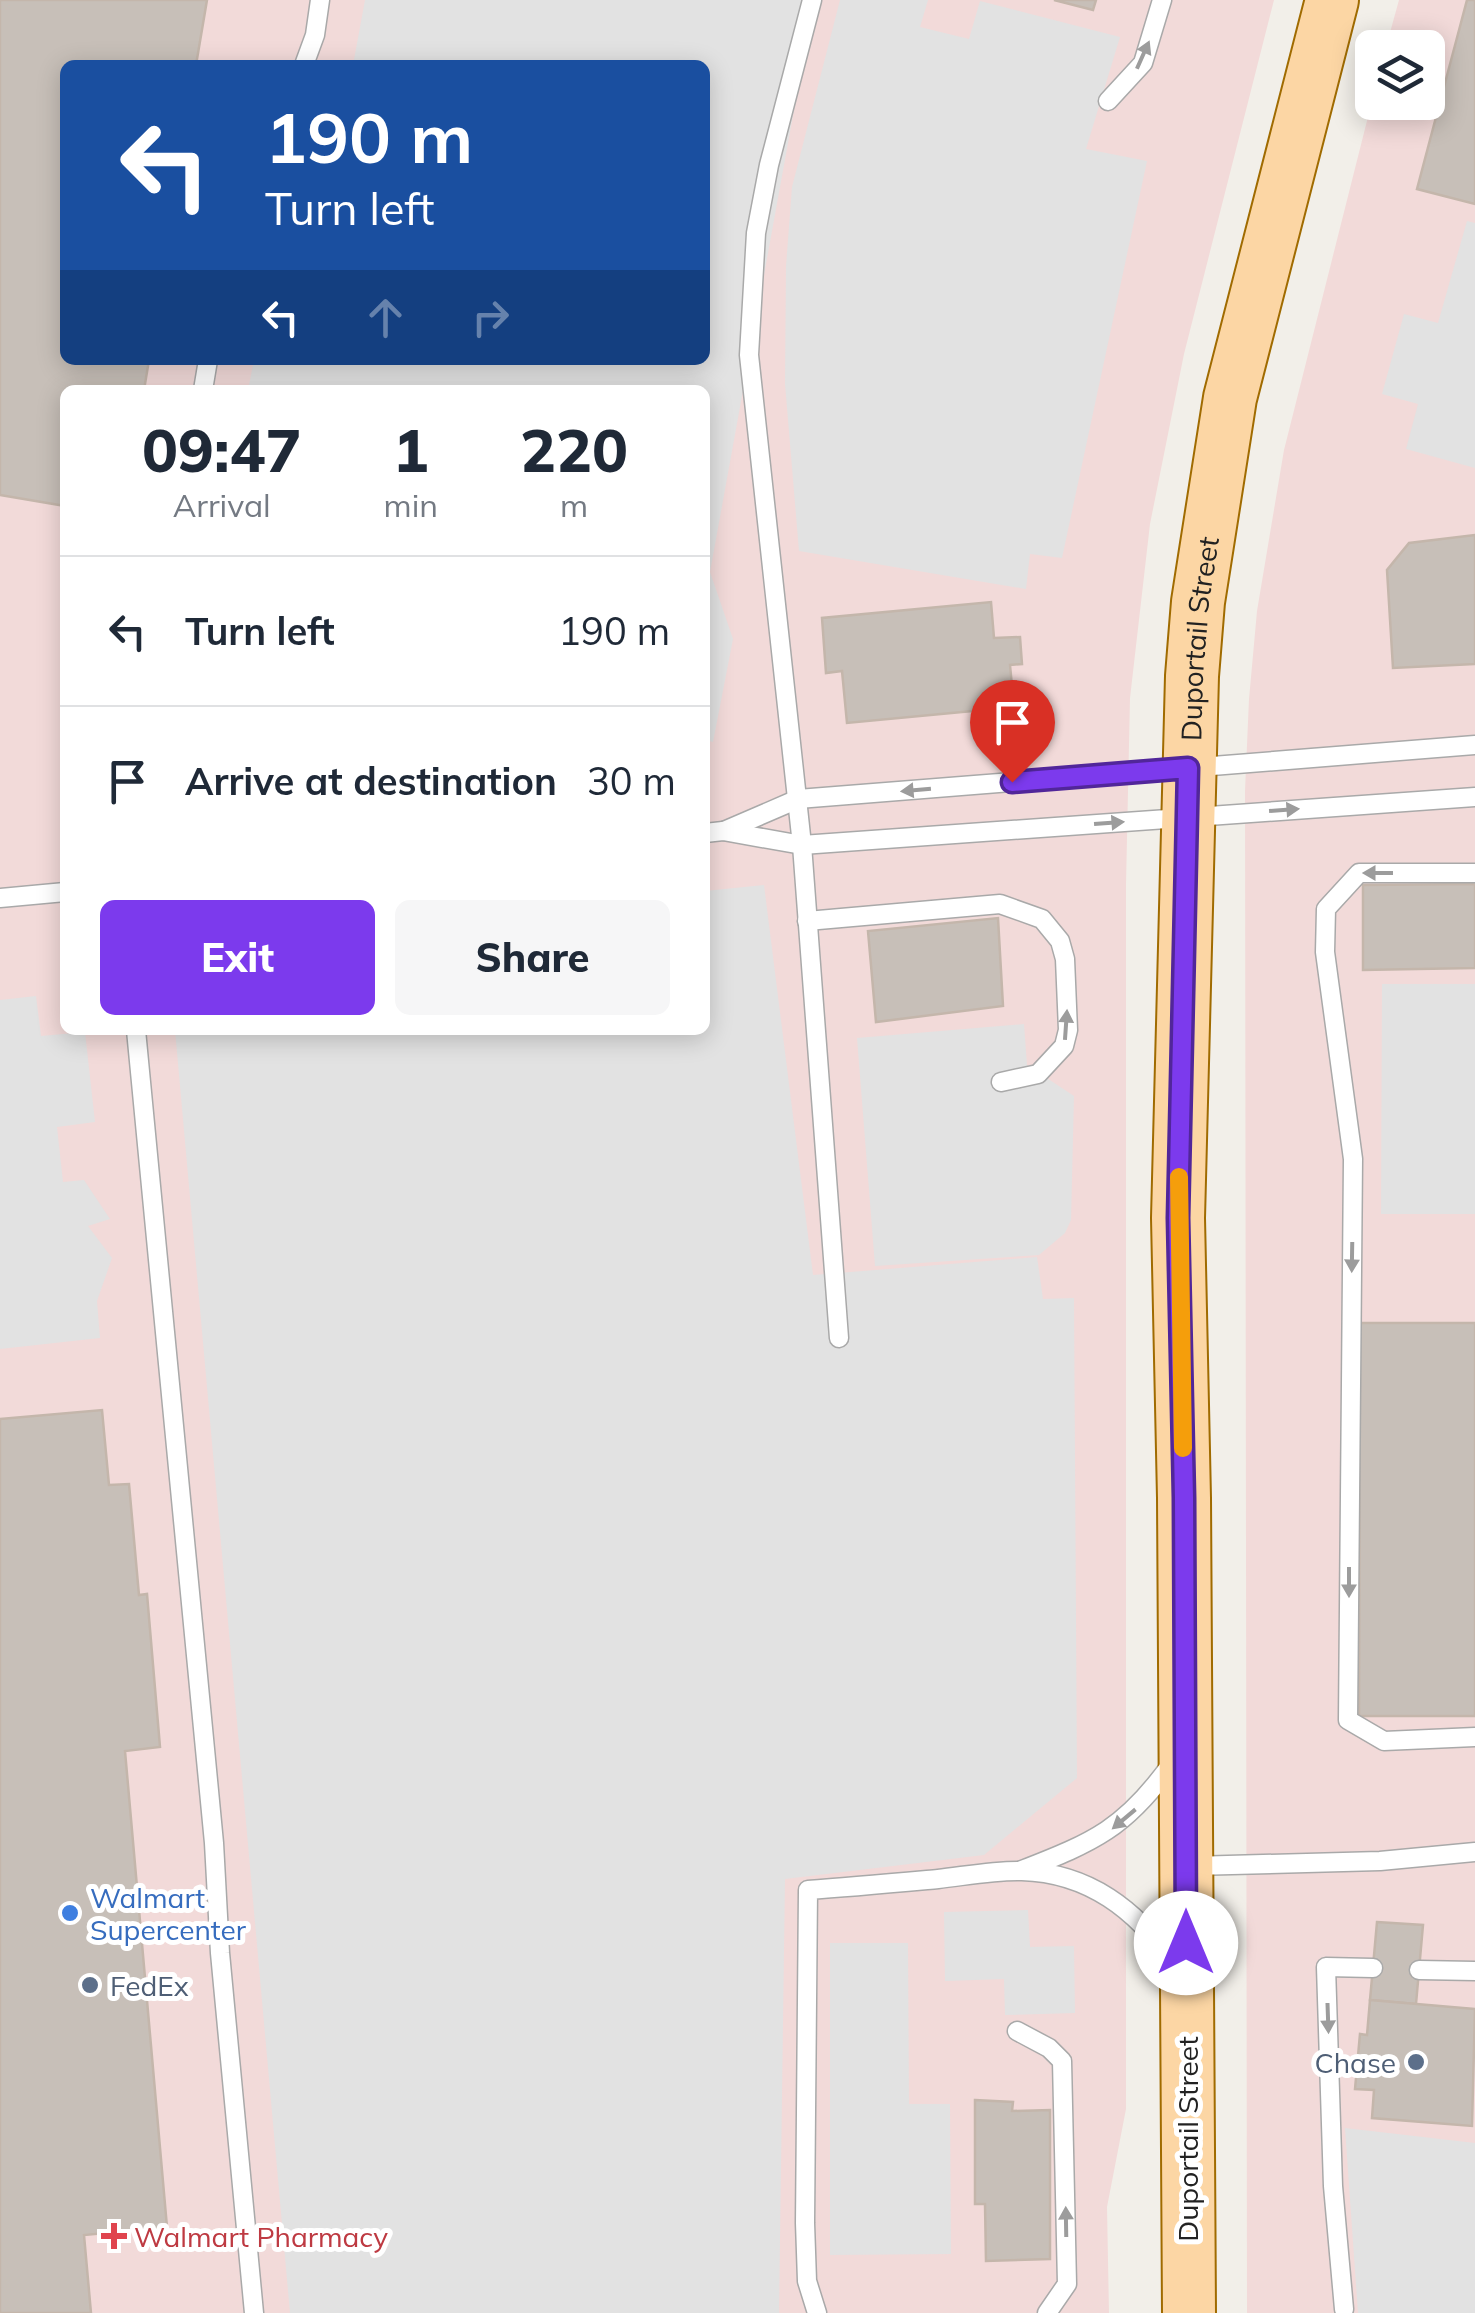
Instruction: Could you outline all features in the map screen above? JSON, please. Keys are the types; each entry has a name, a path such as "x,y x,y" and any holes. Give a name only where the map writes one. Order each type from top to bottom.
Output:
{"main road":[{"name":"Duportail Street","path":"1189,2313 1184,1498 1178,1218 1187,793 1198,602 1230,398 1332,0"}],"lane":[{"path":"306,60 315,35 320,0"},
{"path":"812,0 769,165 760,216 749,355 798,800 839,1338"},
{"path":"1108,101 1143,63 1162,0"},
{"path":"714,832 802,844 1187,793 1475,745"},
{"path":"714,832 798,800 1187,793 1475,797"},
{"path":"1475,874 1358,873 1326,909 1325,952 1353,1160 1348,1720 1384,1741 1475,1737"},
{"path":"0,898 60,892"},
{"path":"807,920 1000,904 1042,919 1060,941 1065,958 1068,1030 1064,1046 1038,1074 1001,1082"},
{"path":"136,1035 214,1842 254,2313"},
{"path":"817,2313 807,2280 805,2224 808,1890 1022,1871 1084,1846 1118,1824 1155,1787 1185,1744"},
{"path":"1186,1866 1366,1862 1475,1852"},
{"path":"1022,1871 1093,1886 1121,1904 1150,1932 1187,1982"},
{"path":"1344,2309 1333,2186 1326,1968 1372,1968"},
{"path":"1419,1970 1475,1970"},
{"path":"1017,2032 1049,2048 1062,2061 1067,2284 1047,2313"}],"shaded area":[{"path":"0,0 1274,0 1184,354 1150,524 1130,698 1126,885 1126,2109 1107,2207 1109,2313 0,2313"},
{"path":"365,0 814,0 710,572 710,385 249,385 253,365 710,365 710,60 354,60"},
{"path":"840,0 928,0 920,27 969,39 980,1 1120,37 1086,149 1147,161 1062,558 1030,554 1026,589 799,551 785,384 786,266 792,187"},
{"path":"1399,0 1475,0 1475,2313 1247,2313 1245,791 1249,699 1257,611 1284,450 1367,120 1445,120 1445,30 1391,30"},
{"path":"1467,221 1475,223 1475,468 1406,449 1418,404 1382,394 1404,314 1438,323"},
{"path":"710,572 733,639 713,742 710,741"},
{"path":"764,885 813,1275 1037,1257 1043,1299 1074,1298 1077,1778 984,1855 785,1879 779,2313 290,2313 175,1035 710,1035 710,890"},
{"path":"1382,984 1475,984 1475,1214 1381,1214"},
{"path":"36,996 41,1036 85,1035 95,1122 57,1127 63,1182 84,1180 110,1219 88,1226 112,1258 97,1301 100,1338 0,1349 0,1000"},
{"path":"1024,1024 1027,1065 1074,1096 1071,1220 1065,1233 1039,1255 875,1266 857,1038"},
{"path":"1028,1910 1030,1947 1074,1946 1075,2013 1005,2015 1004,1979 945,1981 944,1912"},
{"path":"830,1943 908,1943 909,2104 950,2104 951,2254 830,2255"},
{"path":"1345,2128 1475,2143 1475,2313 1358,2313"}],"building":[{"path":"0,0 207,0 197,60 60,60 60,365 148,365 145,385 60,385 60,505 0,495"},
{"path":"1054,0 1096,0 1093,10"},
{"path":"1467,0 1475,0 1475,204 1417,189 1435,120 1445,120 1445,83"},
{"path":"1475,535 1475,664 1393,668 1387,570 1409,543"},
{"path":"991,602 994,638 1020,637 1022,664 1010,665 1014,707 847,723 842,671 826,673 822,618"},
{"path":"1475,884 1475,968 1363,970 1363,885"},
{"path":"998,918 1003,1006 876,1022 868,931"},
{"path":"1360,1323 1475,1323 1475,1716 1359,1716"},
{"name":"Walmart Supercenter","path":"102,1410 109,1485 129,1484 139,1595 147,1594 160,1747 125,1751 167,2227 84,2235 91,2313 0,2313 0,1419"},
{"path":"1377,1922 1423,1925 1416,2004 1370,2000"},
{"name":"Chase","path":"1370,2000 1475,2009 1472,2126 1372,2118 1374,2090 1355,2089 1360,2034 1367,2035"},
{"path":"975,2100 1013,2102 1012,2111 1050,2110 1050,2259 986,2261 985,2204 975,2204"}],"slow traffic":[{"path":"1179,1177 1183,1448"}],"place":[{"name":"Walmart Supercenter","path":"70,1913"},
{"name":"FedEx","path":"90,1985"},
{"name":"Chase","path":"1416,2062"},
{"name":"Walmart Pharmacy","path":"114,2236"}],"route":[{"path":"1012,782 1188,768 1178,1218 1186,1943"}]}
